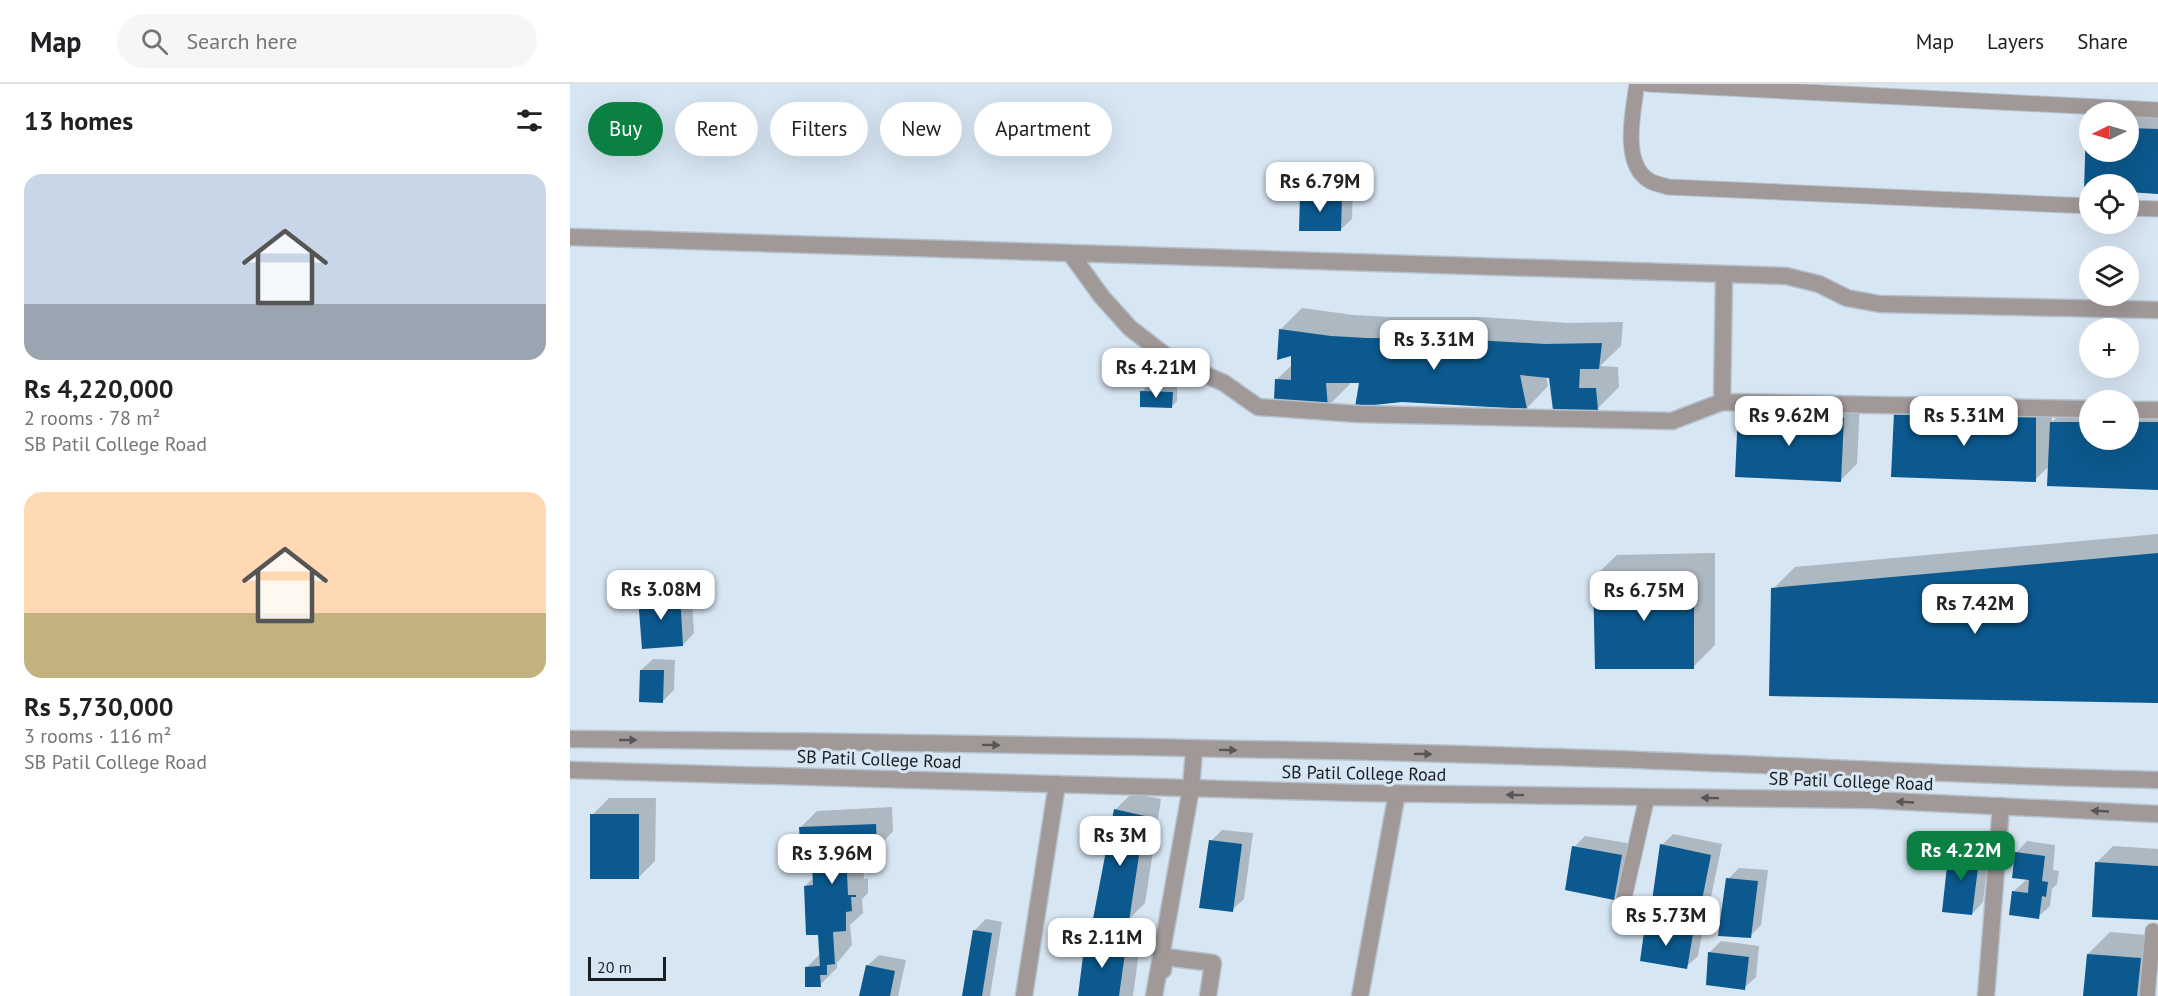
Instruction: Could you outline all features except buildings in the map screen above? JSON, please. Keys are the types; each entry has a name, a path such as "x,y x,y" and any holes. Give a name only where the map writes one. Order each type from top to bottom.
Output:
{"street":[{"path":"570,237 1786,276 1819,284 1847,298 1880,304 2158,310"},
{"path":"1070,253 1102,297 1130,328 1170,358 1224,383 1258,407 1359,414 1672,421 1722,402 2079,409"},
{"path":"1722,402 1724,275"},
{"path":"2139,410 2158,410"},
{"name":"SB Patil College Road","path":"570,739 788,741 1553,757 2158,780"},
{"path":"1154,996 1162,965 1191,788 1194,750"},
{"name":"SB Patil College Road","path":"570,770 1397,793 1871,800 2158,814"},
{"path":"1024,996 1057,784"},
{"path":"1360,996 1397,793"},
{"path":"1986,996 2001,807"},
{"path":"1160,996 1162,965 1165,957 1213,963 1208,996"}],"lane":[{"path":"1637,84 1631,144 1635,165 1649,180 1668,187 2079,206"},
{"path":"1648,84 2158,110"},
{"path":"2139,208 2158,209"},
{"path":"1621,911 1647,797"},
{"path":"2147,996 2153,931"}]}
